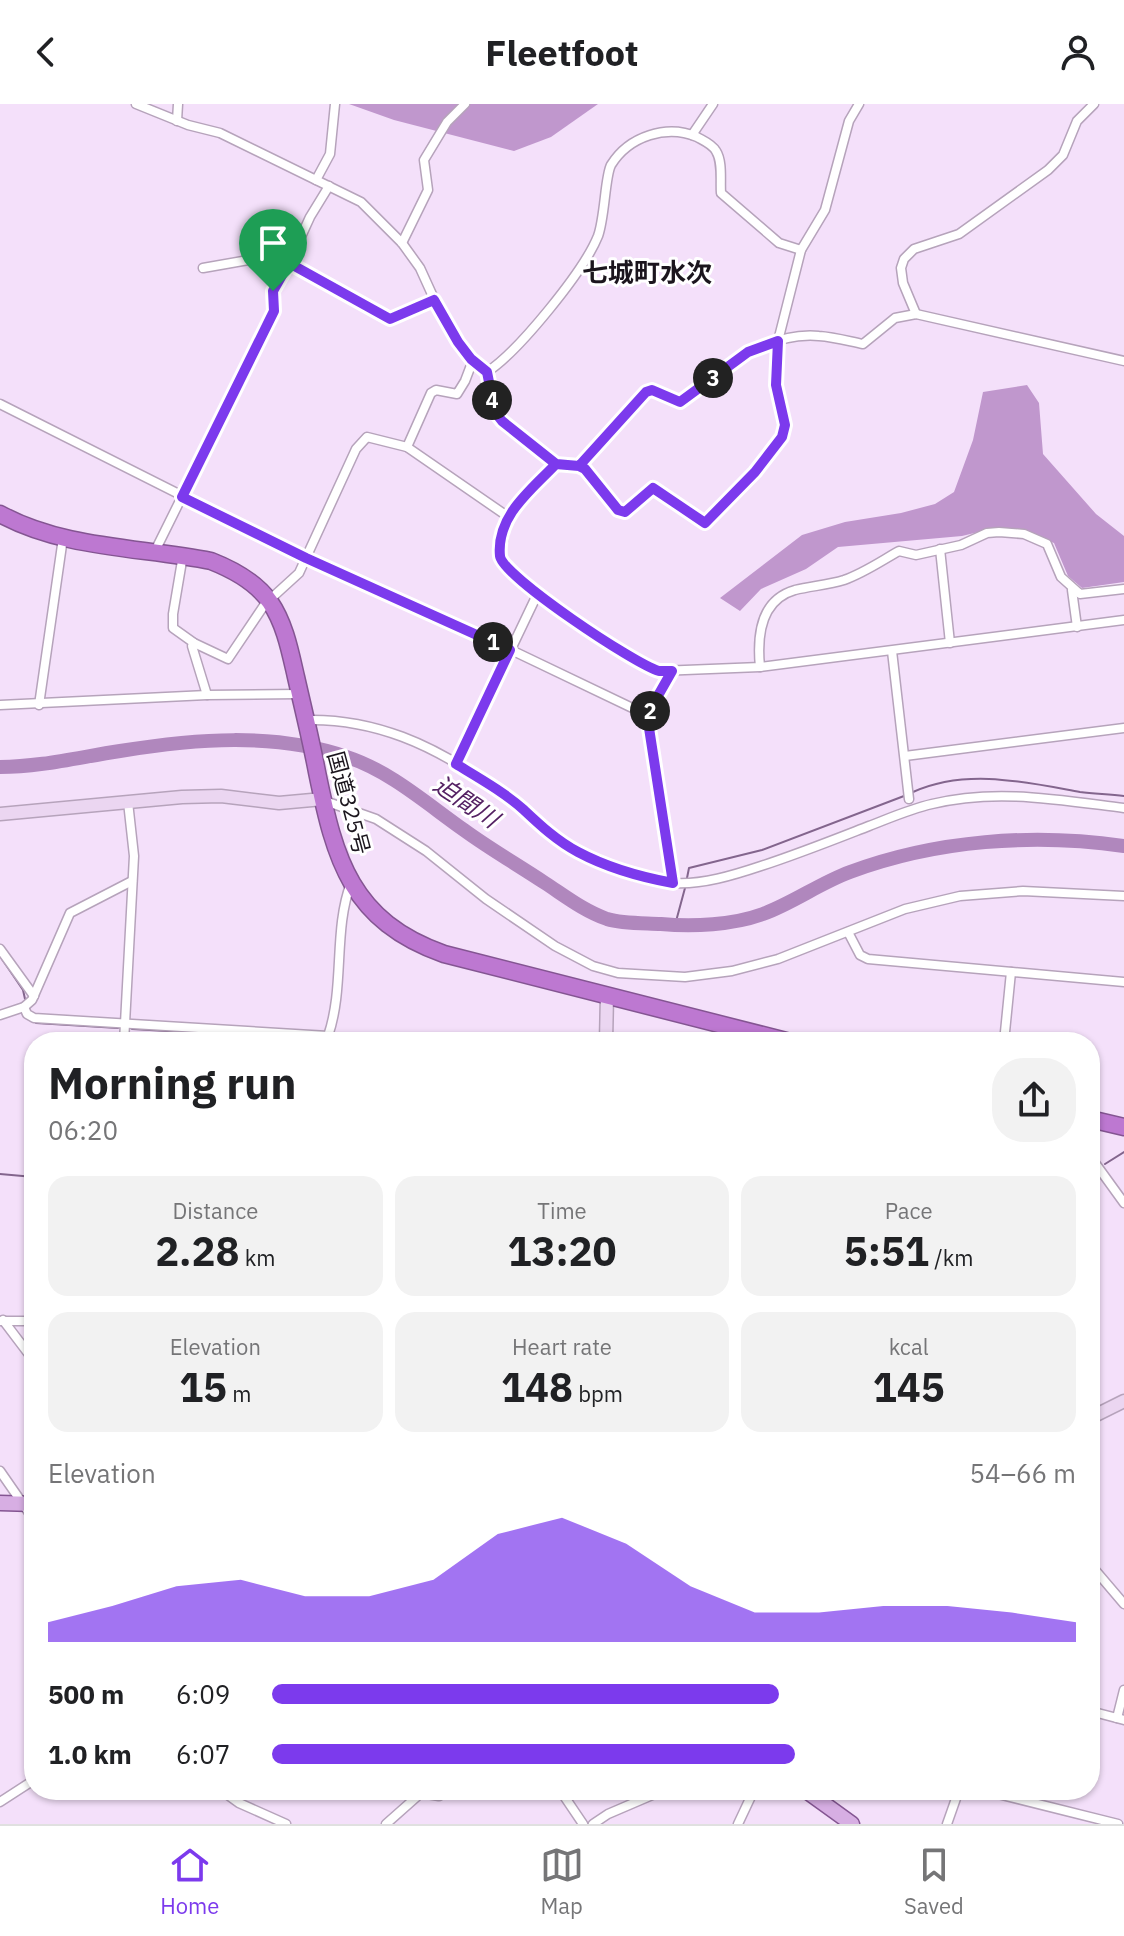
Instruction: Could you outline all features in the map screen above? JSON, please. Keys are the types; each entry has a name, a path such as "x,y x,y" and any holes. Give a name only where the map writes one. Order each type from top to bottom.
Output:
{"highway":[{"name":"国道325号","path":"0,514 33,530 63,538 211,561 231,569 253,584 269,601 285,635 332,841 361,897 383,920 406,937 431,950 751,1032"},
{"path":"1100,1121 1124,1127"}],"main road":[{"path":"0,1503 24,1504"},
{"path":"819,1800 852,1824"}],"street":[{"path":"136,104 177,121 220,133 361,202 402,243 424,275 445,323 473,360 487,372 495,412 502,421 556,464 585,469 618,510 625,512 653,488 705,523 755,472 782,437 785,425 776,385 778,341 801,250 825,210 849,121 859,104"},
{"path":"177,121 178,104"},
{"path":"316,180 330,154 335,104"},
{"path":"402,243 428,190 424,160 447,122 465,104"},
{"path":"692,135 713,104"},
{"path":"916,314 903,283 901,268 904,259 914,249 959,234 1048,170 1063,155 1077,121 1094,104"},
{"path":"487,372 518,346 589,253 605,210 609,167 647,135 668,130 692,135 708,143 717,152 721,193 779,243 801,250"},
{"path":"155,551 274,311 273,291 329,186"},
{"path":"203,268 254,259 289,263 390,319 434,300"},
{"path":"579,466 646,392 652,390 680,402 748,352 778,341 817,335 863,344 895,318 916,314 1124,361"},
{"path":"407,447 431,393 436,390 457,394 473,360"},
{"path":"0,404 306,558 647,715"},
{"path":"183,555 172,622 176,632 228,659 269,601 299,573 356,449 367,437 407,447 507,516"},
{"path":"556,464 507,516 500,557 504,565 599,639 660,671 760,667 1124,620"},
{"path":"760,667 762,619 784,594 843,580 899,551 916,555 961,545 987,533 1024,534 1047,544 1061,577 1072,590 1080,594 1124,589"},
{"path":"39,705 63,538"},
{"path":"940,549 950,643"},
{"path":"1072,590 1077,627"},
{"path":"456,764 539,595"},
{"path":"194,643 192,646 207,695"},
{"path":"892,651 909,799"},
{"path":"672,671 647,715 673,883"},
{"path":"0,705 207,695 300,694"},
{"path":"306,723 351,721 391,731 456,764 514,803 545,831 576,851 600,863 673,883 732,875 795,855 910,810 967,797 1021,796 1124,808"},
{"path":"905,756 1124,728"},
{"path":"0,814 200,796 279,803 323,799 331,805 370,816 389,827 555,946 583,962 607,970 665,977 732,971 778,959 913,906 960,896 1023,891 1124,896"},
{"path":"125,1032 134,840 128,802"},
{"path":"0,1015 24,1007 34,996 70,913 132,881"},
{"path":"331,1032 346,896 351,882"},
{"path":"848,932 860,955 868,959 1124,982"},
{"path":"0,949 34,996"},
{"path":"1005,1032 1011,972"},
{"path":"606,1032 607,995"},
{"path":"24,1007 27,1014 34,1018 234,1032"},
{"path":"1100,1170 1124,1203"},
{"path":"1,1321 24,1321"},
{"path":"1,1321 24,1349"},
{"path":"1100,1413 1124,1401"},
{"path":"0,1471 24,1498"},
{"path":"1100,1576 1124,1604"},
{"path":"1100,1714 1120,1719 1124,1690"},
{"path":"0,1802 24,1786"},
{"path":"235,1800 286,1824"},
{"path":"386,1824 413,1800"},
{"path":"567,1800 583,1824"},
{"path":"593,1824 641,1800"},
{"path":"738,1824 749,1800"},
{"path":"949,1823 956,1800"},
{"path":"1022,1800 1118,1824"}],"shaded area":[{"path":"349,104 598,104 551,137 514,151 394,120"},
{"path":"1027,385 1039,403 1043,454 1096,514 1124,536 1124,582 1082,588 1068,576 1054,543 1018,528 995,528 962,536 838,547 806,569 761,589 740,611 720,598 802,535 845,522 935,504 954,492 973,440 983,392"}],"waterway":[{"name":"迫間川","path":"0,767 45,764 205,741 263,741 319,749 378,771 575,903 607,919 627,923 699,925 751,918 850,872 950,846 1020,840 1124,846"},
{"path":"913,792 954,780 996,779 1124,796"},
{"path":"687,878 689,868 762,850 904,796"},
{"path":"675,925 685,888"},
{"path":"2,959 23,990 25,999"},
{"path":"36,1023 118,1028"},
{"path":"132,1029 184,1032"},
{"path":"1105,1164 1124,1152"},
{"path":"0,1174 24,1176"}],"district":[{"name":"七城町水次","path":"647,273"}],"route":[{"path":"273,291 274,311 182,497 306,558 510,650 456,764 524,810 545,831 576,851 600,863 673,883 647,715 672,671 660,671 599,639 539,595 504,565 500,557 503,534 507,516 556,464 579,466 646,392 652,390 680,402 748,352 778,341 776,385 785,425 782,437 755,472 705,523 653,488 625,512 618,510 585,469 556,464 510,429 495,412 487,372 471,359 458,342 434,300 390,319 289,263 273,291"}]}
